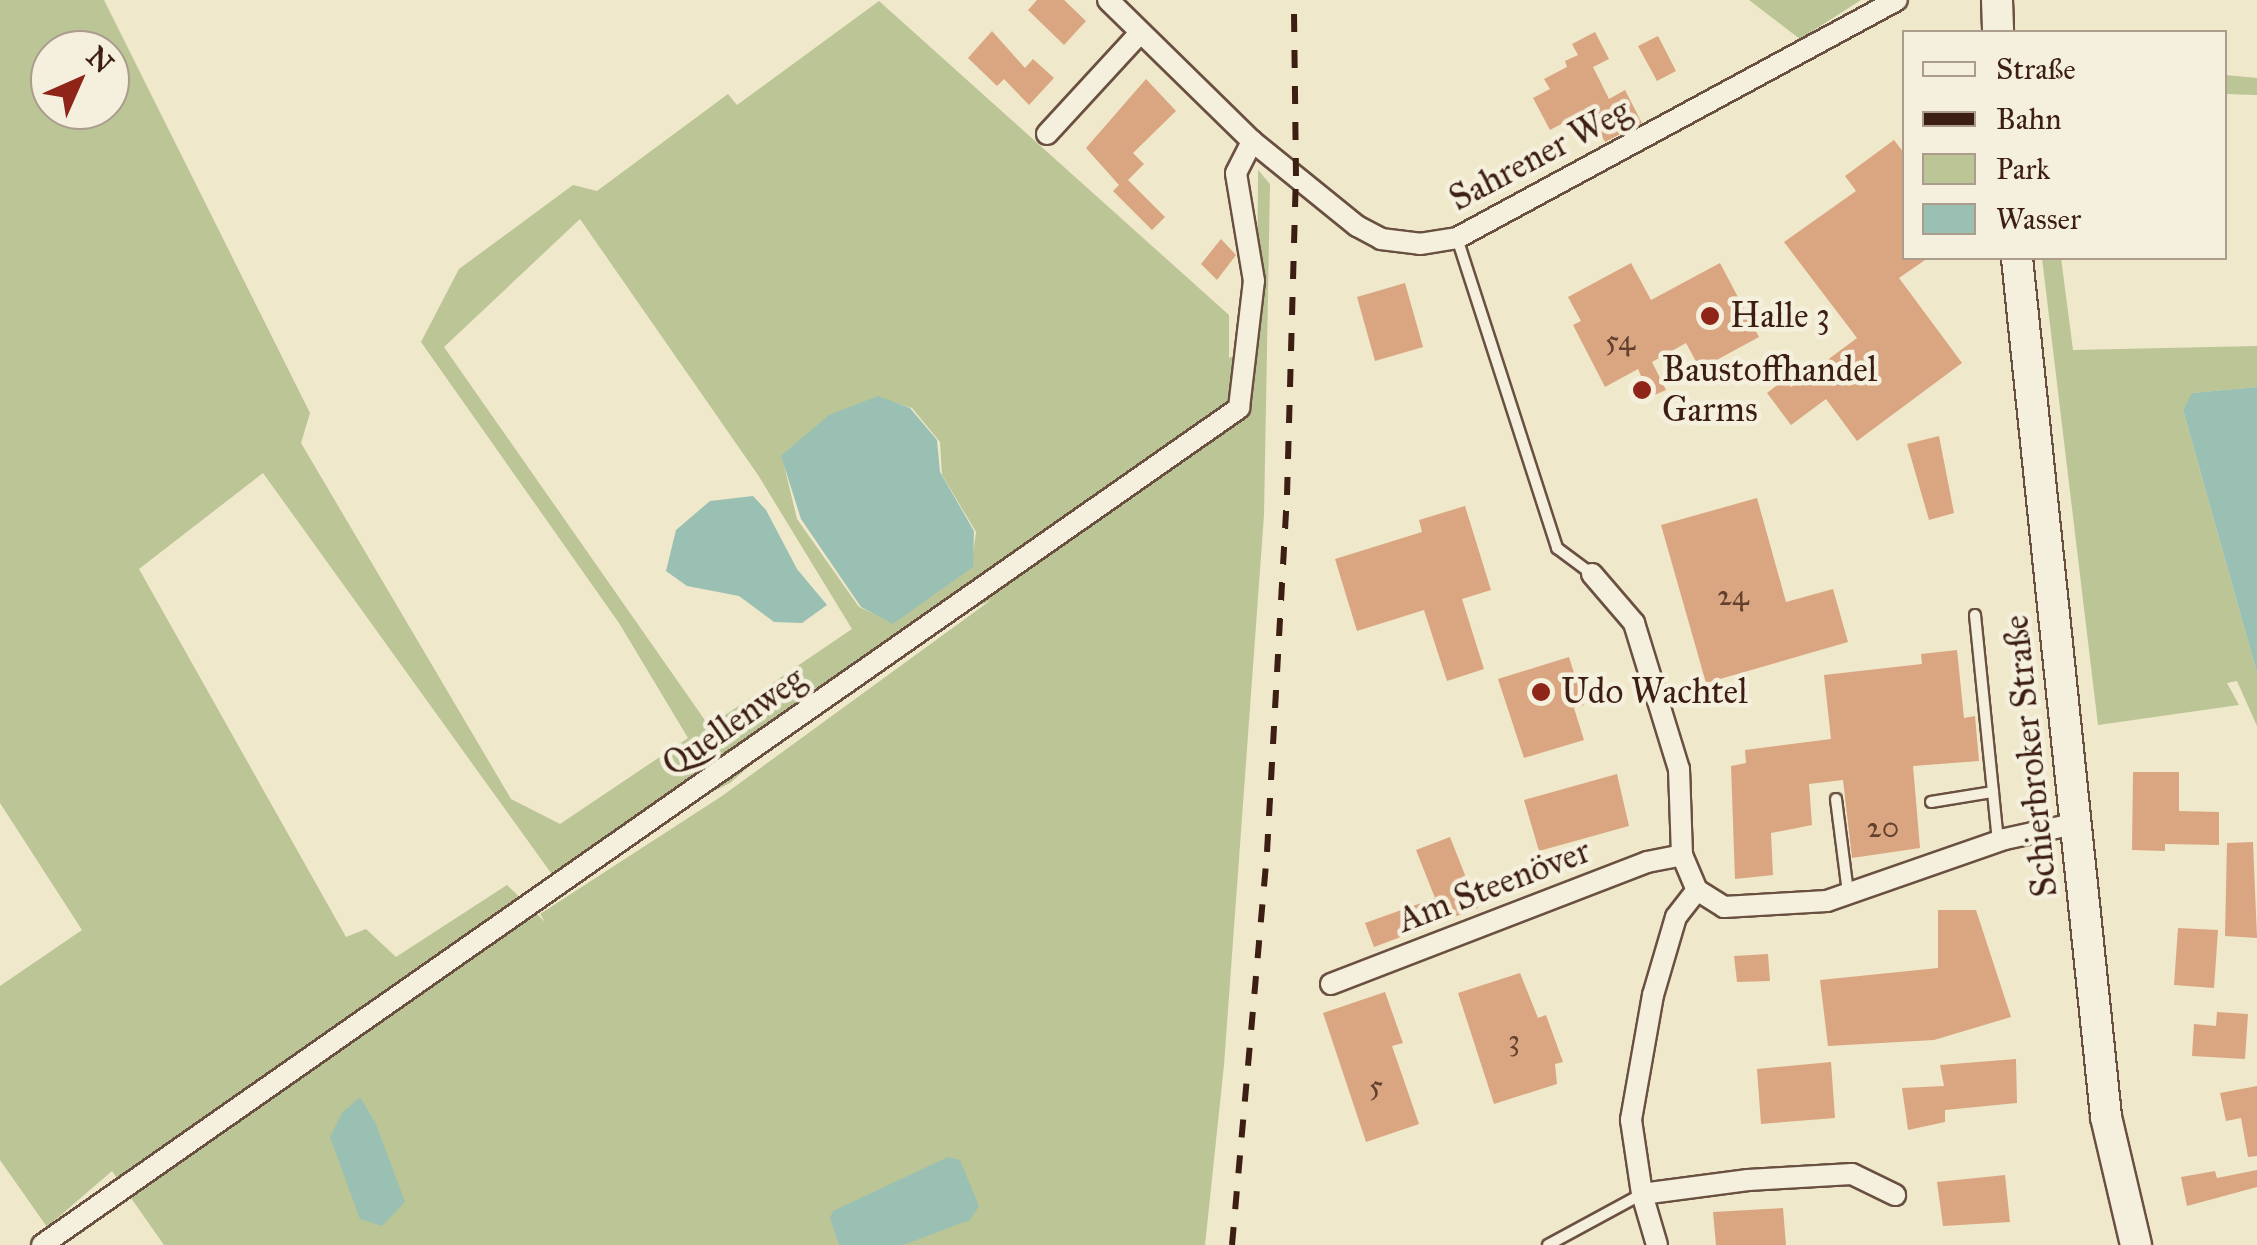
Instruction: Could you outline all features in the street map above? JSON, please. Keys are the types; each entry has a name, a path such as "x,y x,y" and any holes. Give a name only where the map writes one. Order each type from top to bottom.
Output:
{"main road":[{"name":"Schierbroker Straße","path":"2017,260 2106,1117 2136,1245"}],"street":[{"name":"Sahrener Weg","path":"1108,0 1252,141 1358,226 1382,239 1420,244 1457,238 1784,70 1896,0"},
{"path":"1046,134 1140,33"},
{"name":"Quellenweg","path":"42,1245 1240,408 1254,281 1236,173 1252,141"},
{"path":"1592,574 1634,623 1679,768 1682,855 1698,890 1724,907 1827,900 1998,841 2074,824"},
{"name":"Am Steenöver","path":"1331,984 1647,862 1682,855"},
{"path":"1657,1245 1642,1194 1631,1120 1650,1013 1676,917 1698,890"},
{"path":"1642,1194 1748,1180 1852,1174 1896,1195"}],"lane":[{"path":"1457,238 1558,548 1592,574"},
{"path":"1975,615 1998,841"},
{"path":"1930,802 1993,792"},
{"path":"1836,799 1848,893"},
{"path":"1548,1245 1642,1194"}],"green space":[{"path":"0,0 104,0 119,30 30,30 30,130 130,130 130,52 310,413 301,443 511,799 560,824 688,738 619,623 421,342 459,269 573,185 597,191 728,94 737,105 879,1 1229,315 1229,358 1257,346 1258,170 1270,184 1264,515 1224,1065 1205,1245 164,1245 112,1171 47,1227 0,1160 0,986 82,930 0,803","holes":["580,219 758,475 852,629 709,726 444,347","876,397 912,408 940,442 942,475 976,532 971,567 894,623 859,607 797,519 782,457","263,473 551,873 730,783 874,657 991,600 722,796 540,914 545,922 507,885 396,957 366,929 346,937 139,569"]},
{"path":"1749,0 1861,0 1800,39"},
{"path":"2227,75 2257,78 2257,95 2227,94"},
{"path":"2042,260 2061,260 2073,350 2257,346 2257,387 2193,393 2183,410 2257,673 2257,726 2237,681 2227,683 2239,705 2098,725"}],"water":[{"path":"2257,387 2257,673 2183,410 2192,393"},
{"path":"878,396 910,408 937,440 940,472 974,531 973,567 893,624 861,607 801,519 781,456 829,415"},
{"path":"753,496 766,510 797,569 827,605 802,623 774,622 739,596 687,586 666,571 676,530 710,501"},
{"path":"360,1097 376,1124 405,1202 382,1226 360,1219 330,1137 342,1113"},
{"path":"948,1157 960,1160 979,1206 970,1220 903,1245 839,1245 830,1218 833,1211"}],"building":[{"path":"1037,0 1064,0 1086,21 1064,45 1028,10"},
{"path":"992,31 1025,68 1033,59 1054,78 1029,105 1004,79 997,86 968,58"},
{"path":"1595,32 1609,59 1593,67 1609,99 1625,90 1642,123 1605,142 1588,110 1550,130 1533,98 1550,89 1544,79 1567,67 1565,61 1578,55 1572,44"},
{"path":"1658,36 1676,71 1657,81 1638,46"},
{"path":"1146,79 1176,111 1133,153 1144,164 1128,180 1165,217 1152,230 1113,191 1119,185 1086,148"},
{"path":"1894,140 1902,150 1902,260 1925,260 1899,278 1962,363 1857,441 1826,399 1791,425 1767,393 1785,379 1791,387 1857,338 1784,242 1856,191 1845,176"},
{"path":"1221,239 1236,255 1217,280 1201,264"},
{"path":"1631,263 1651,300 1720,263 1759,337 1700,369 1686,343 1652,362 1666,390 1650,397 1638,369 1605,387 1573,325 1581,321 1568,297"},
{"path":"1405,283 1423,347 1375,361 1357,297"},
{"path":"1939,436 1954,513 1929,520 1907,444"},
{"path":"1757,498 1786,602 1833,589 1848,642 1706,683 1661,525"},
{"path":"1465,506 1491,590 1462,599 1484,669 1447,681 1424,610 1357,631 1335,559 1422,532 1419,520"},
{"path":"1957,650 1964,718 1975,716 1979,761 1913,766 1920,848 1852,858 1843,780 1809,784 1812,825 1771,833 1773,875 1735,879 1731,766 1746,763 1745,750 1831,739 1824,675 1922,664 1921,654"},
{"name":"Udo Wachtel","path":"1569,657 1584,705 1574,708 1584,740 1524,758 1498,679"},
{"path":"2133,772 2179,772 2179,811 2219,812 2219,845 2165,844 2165,851 2132,850"},
{"path":"1617,774 1629,826 1539,851 1524,800"},
{"path":"1450,837 1478,908 1374,947 1365,923 1435,898 1416,850"},
{"path":"2253,842 2257,938 2225,936 2227,843"},
{"path":"1938,910 1976,910 2011,1017 1934,1040 1828,1046 1820,980 1938,968"},
{"path":"2178,928 2218,930 2214,988 2174,985"},
{"path":"1768,954 1770,981 1737,982 1734,956"},
{"path":"1520,973 1538,1018 1546,1015 1563,1062 1555,1064 1557,1084 1494,1104 1458,993"},
{"path":"1385,992 1403,1043 1392,1046 1419,1124 1366,1142 1323,1013"},
{"path":"2217,1012 2248,1014 2245,1059 2192,1056 2194,1024 2216,1026"},
{"path":"2016,1059 2017,1103 1945,1110 1945,1122 1908,1130 1902,1088 1944,1086 1940,1065"},
{"path":"1831,1062 1835,1118 1761,1124 1757,1069"},
{"path":"2257,1086 2257,1156 2248,1157 2241,1118 2226,1121 2220,1093"},
{"path":"2257,1170 2257,1187 2187,1206 2181,1177 2215,1171 2217,1178"},
{"path":"2005,1175 2010,1222 1943,1226 1937,1182"},
{"path":"1783,1208 1786,1245 1716,1245 1713,1212"}],"railway":[{"path":"1232,1245 1267,852 1287,495 1296,176 1294,0"}],"place":[{"name":"Halle 3","path":"1710,316"},
{"name":"Baustoffhandel Garms","path":"1642,390"},
{"name":"Udo Wachtel","path":"1541,692"}]}
